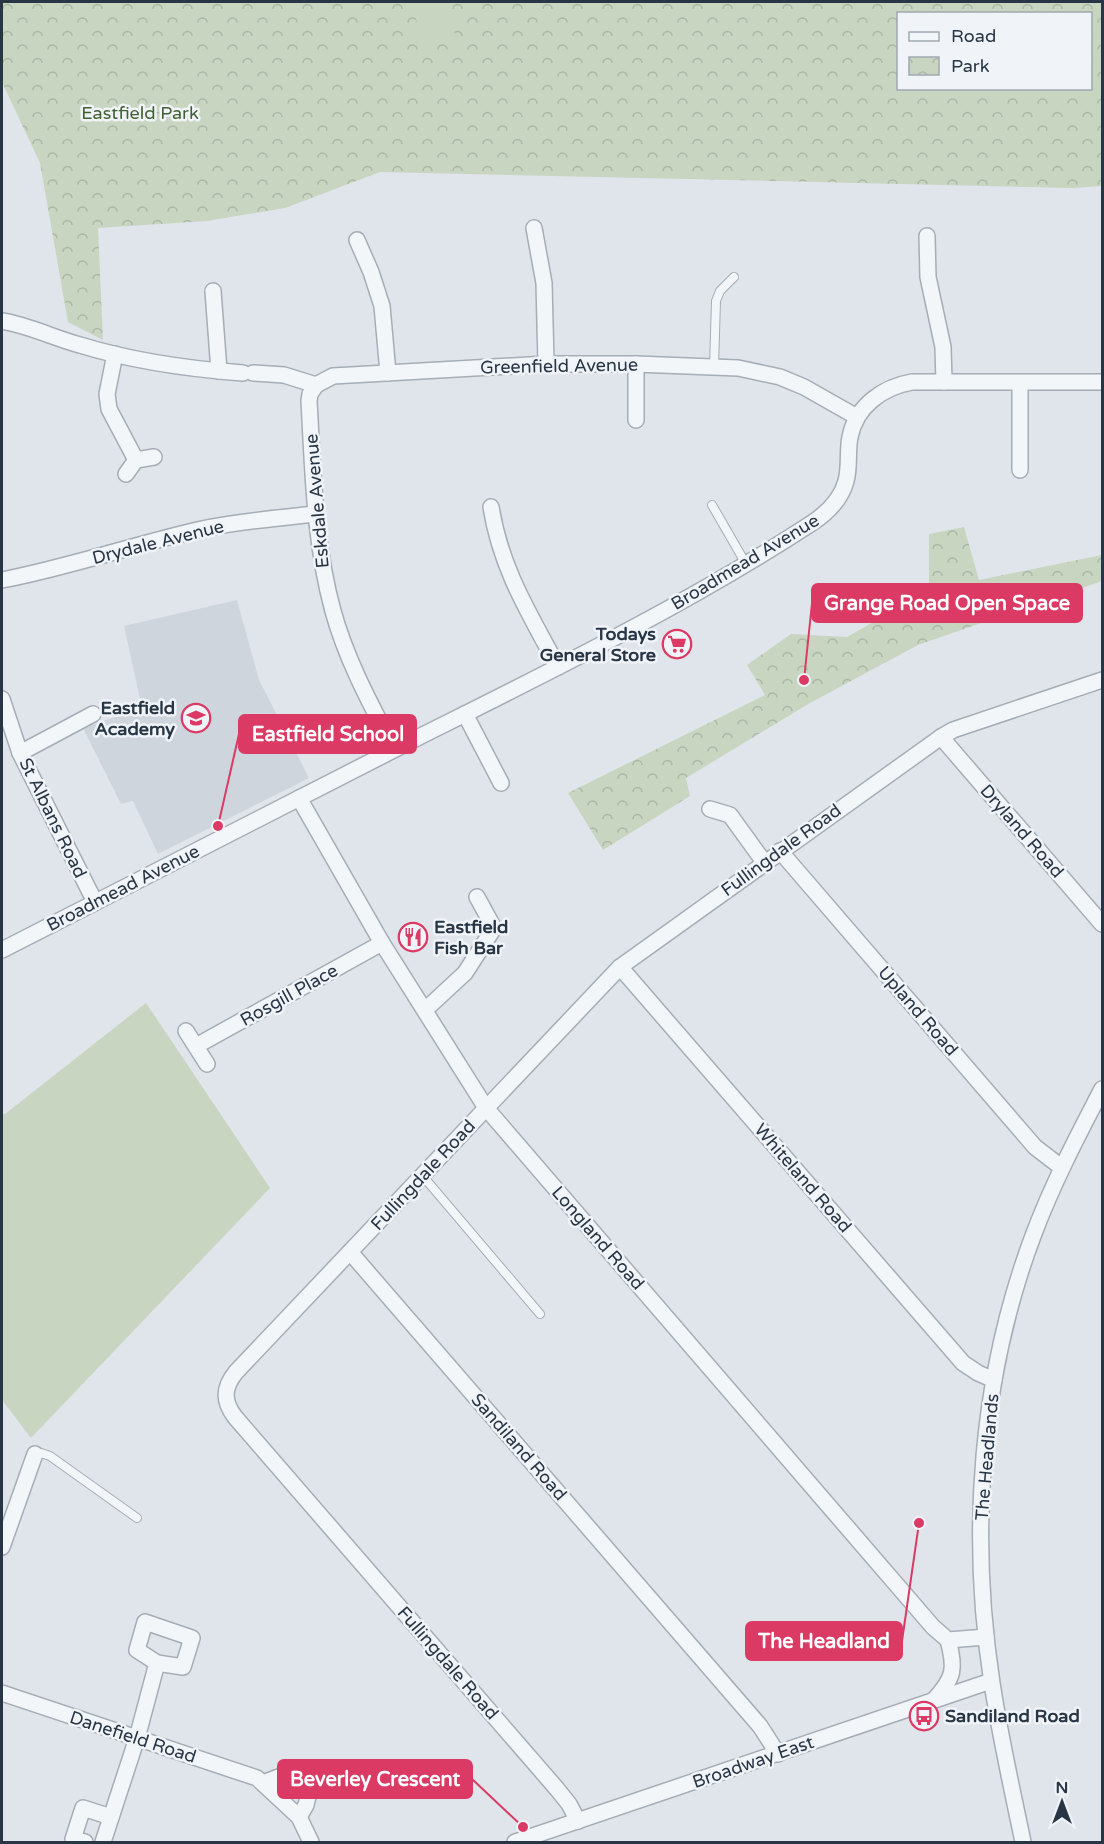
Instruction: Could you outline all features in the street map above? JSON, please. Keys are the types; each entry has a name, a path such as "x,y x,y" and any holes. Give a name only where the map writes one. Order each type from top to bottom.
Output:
{"street":[{"path":"534,228 544,283 546,364"},
{"path":"927,236 928,277 943,347 944,382"},
{"path":"357,240 382,306 388,373"},
{"path":"213,291 219,371"},
{"path":"2,321 81,346 115,354 219,371 284,375 316,384"},
{"path":"115,354 107,394 109,409 136,460"},
{"name":"Greenfield Avenue","path":"316,384 333,376 546,364 714,367 753,370 780,377 804,387 857,417"},
{"path":"636,364 636,420"},
{"path":"857,417 875,397 898,384 912,382 1020,384 1102,382"},
{"name":"Eskdale Avenue","path":"316,384 309,401 316,514 325,578 341,637 394,749"},
{"path":"1020,384 1020,470"},
{"name":"Broadmead Avenue","path":"2,950 637,626 814,522 833,506 846,481 850,435 857,417"},
{"path":"126,474 136,460 154,457"},
{"path":"491,507 499,546 507,570 558,667"},
{"name":"Drydale Avenue","path":"2,580 59,568 238,522 316,514"},
{"name":"Fullingdale Road","path":"578,1821 569,1804 557,1789 235,1417 227,1404 226,1389 236,1372 620,967 941,737 953,730 1102,680"},
{"name":"St Albans Road","path":"2,699 20,753 95,902"},
{"path":"20,753 93,714"},
{"path":"465,714 501,783"},
{"name":"Dryland Road","path":"941,737 1102,924"},
{"name":"Longland Road","path":"299,798 382,944 486,1108 933,1627 948,1640"},
{"path":"710,809 730,815 764,862"},
{"name":"Upland Road","path":"780,851 1035,1147 1061,1167"},
{"path":"425,1010 465,973 494,928 477,897"},
{"name":"Rosgill Place","path":"196,1047 382,944"},
{"name":"Whiteland Road","path":"620,967 963,1363 994,1380"},
{"path":"186,1031 207,1064"},
{"name":"The Headlands","path":"1023,1842 991,1681 982,1589 980,1501 994,1380 1017,1282 1032,1236 1061,1167 1102,1089"},
{"name":"Sandiland Road","path":"350,1252 760,1726 778,1754"},
{"path":"2,1546 35,1454"},
{"path":"934,1700 952,1677 953,1658 948,1640 986,1637"},
{"path":"104,1842 137,1738 157,1663"},
{"name":"Broadway East","path":"520,1842 991,1681"},
{"name":"Danefield Road","path":"2,1693 257,1778 300,1817 311,1842"},
{"path":"263,1783 297,1770 311,1784 306,1805 300,1817"},
{"path":"85,1842 73,1839 83,1808 111,1816"}],"lane":[{"path":"714,367 716,301 720,291 734,277"},
{"path":"712,505 746,564"},
{"path":"422,1175 540,1314"},
{"path":"35,1454 50,1456 137,1518"}],"shaded area":[{"name":"Eastfield Academy","path":"237,600 259,680 309,778 158,854 133,801 121,804 83,728 142,708 124,626"}],"green space":[{"name":"Eastfield Park","path":"2,2 1102,2 1102,186 1073,188 380,172 285,208 207,221 98,228 103,340 68,322 40,163 2,82"},
{"path":"415,2 452,2 455,42 418,44"},
{"path":"964,527 979,580 1102,555 1102,581 918,645 810,703 686,778 690,796 603,850 568,793 765,695 747,665 791,634 847,637 929,590 929,534"},
{"path":"146,1003 270,1188 31,1438 2,1400 2,1113 5,1114"}],"place":[{"name":"Todays General Store","path":"677,644"},
{"name":"Grange Road Open Space","path":"804,680"},
{"name":"Eastfield Academy","path":"196,718"},
{"name":"Eastfield School","path":"218,826"},
{"name":"Eastfield Fish Bar","path":"413,937"},
{"name":"The Headland","path":"919,1523"},
{"name":"Sandiland Road","path":"924,1716"},
{"name":"Beverley Crescent","path":"523,1827"}]}
